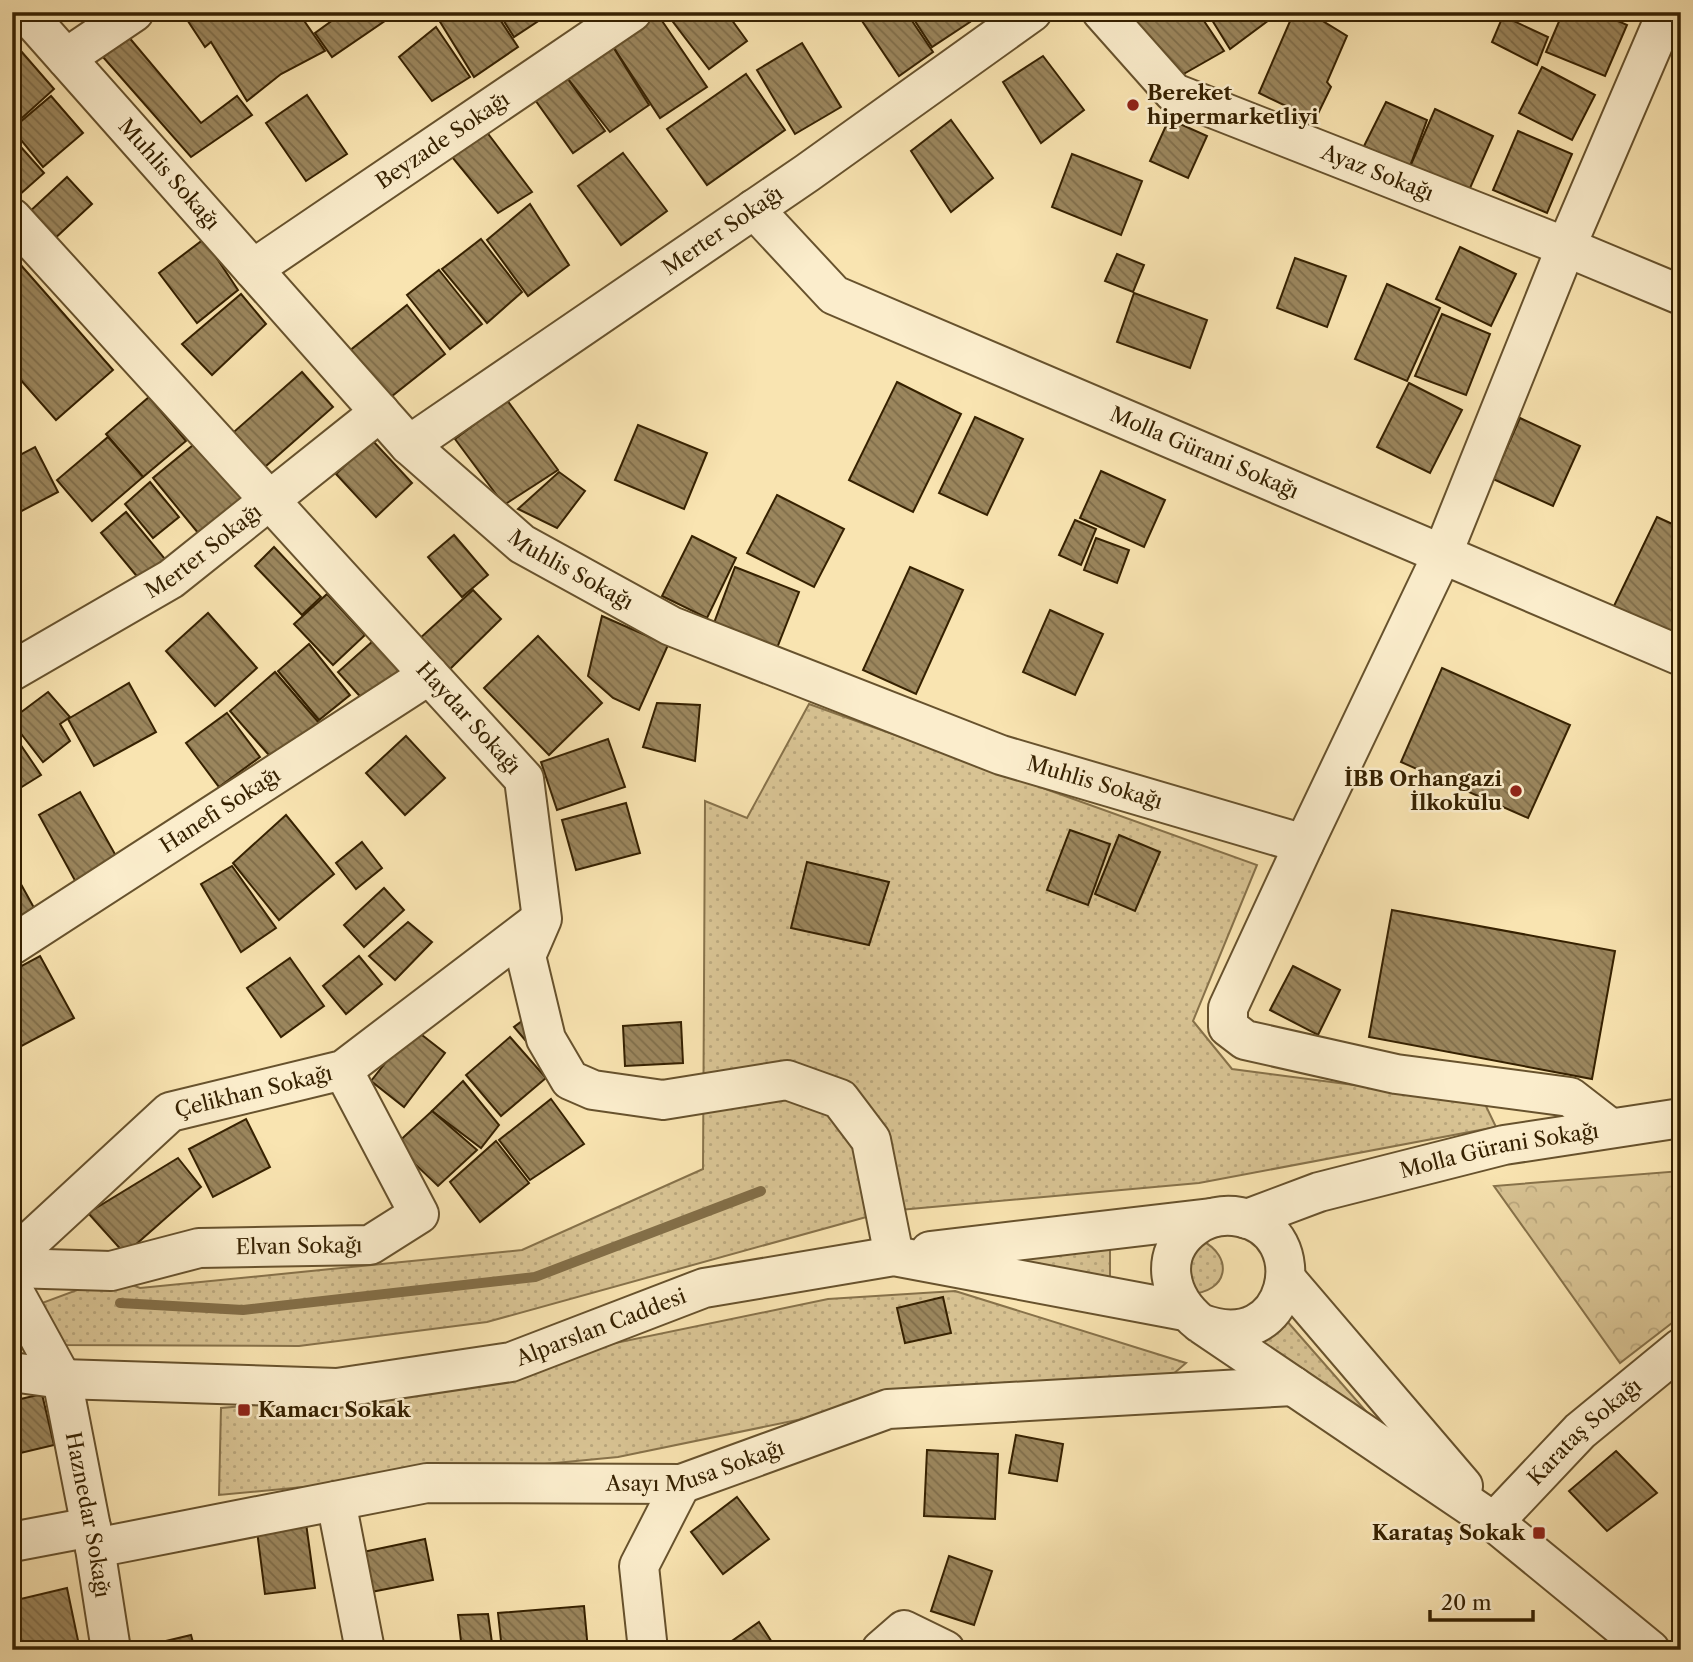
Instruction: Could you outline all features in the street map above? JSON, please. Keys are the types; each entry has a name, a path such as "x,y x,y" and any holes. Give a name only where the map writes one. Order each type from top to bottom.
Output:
{"street":[{"name":"Muhlis Sokağı","path":"25,12 409,445 522,544 670,626 1001,755 1304,844"},
{"path":"66,58 134,12"},
{"name":"Beyzade Sokağı","path":"253,269 632,12"},
{"name":"Merter Sokağı","path":"409,445 754,209 1032,12"},
{"name":"Ayaz Sokağı","path":"1102,12 1174,93 1681,295"},
{"path":"1610,1128 1570,1097 1396,1074 1245,1040 1228,1027 1228,1008 1442,555 1566,247 1667,12"},
{"name":"Molla Gürani Sokağı","path":"754,209 834,295 1681,656"},
{"name":"Haydar Sokağı","path":"12,218 524,779 542,919"},
{"name":"Merter Sokağı","path":"12,671 171,579 380,412"},
{"name":"Hanefi Sokağı","path":"12,945 429,675"},
{"path":"542,919 526,956 546,1040 570,1080 593,1090 663,1100 787,1080 840,1099 870,1140 894,1256 1229,1218 1264,1228 1277,1242 1285,1269 1494,1522"},
{"name":"Çelikhan Sokağı","path":"12,1258 170,1112 343,1070 542,919"},
{"name":"Elvan Sokağı","path":"12,1268 111,1271 199,1248 370,1245 419,1214 343,1070"},
{"name":"Molla Gürani Sokağı","path":"1229,1218 1504,1145 1681,1118"},
{"path":"1193,1317 1218,1330 1237,1330 1255,1325 1270,1313 1281,1297 1285,1269 1319,1192"},
{"path":"1229,1218 1194,1227 1181,1241 1173,1258 1171,1277 1176,1295 1193,1317 1494,1522 1650,1650"},
{"name":"Alparslan Caddesi","path":"12,1372 62,1379 337,1388 511,1362 704,1288 894,1256 1193,1317"},
{"name":"Haznedar Sokağı","path":"12,1288 62,1379 93,1538 111,1650"},
{"name":"Karataş Sokağı","path":"1494,1522 1580,1431 1681,1348"},
{"name":"Asayı Musa Sokağı","path":"12,1542 93,1538 336,1501 426,1483 681,1484 888,1409 1293,1386"},
{"path":"648,1650 639,1566 681,1484"},
{"path":"336,1501 365,1650"},
{"path":"892,1640 945,1650"}],"green space":[{"path":"809,704 1257,865 1193,1021 1232,1069 1484,1102 1496,1127 1199,1183 888,1211 487,1322 299,1346 57,1345 42,1303 112,1277 140,1288 522,1250 703,1169 705,801 747,818"},
{"path":"1681,1171 1681,1316 1620,1363 1494,1186"},
{"path":"1110,1231 1110,1290 941,1252"},
{"path":"1201,1240 1219,1255 1222,1273 1212,1288 1189,1294 1176,1248"},
{"path":"955,1291 1186,1363 1165,1381 904,1398 618,1457 219,1495 221,1408 300,1401 485,1370 828,1299"},
{"path":"1279,1312 1434,1489 1239,1352"}],"building":[{"path":"182,12 298,12 325,51 281,74 247,101 211,42 205,47"},
{"path":"344,12 398,12 332,57 315,33"},
{"path":"434,12 495,12 518,47 474,77"},
{"path":"498,12 552,12 514,37"},
{"path":"656,12 707,87 660,118 610,42"},
{"path":"726,12 747,41 709,69 667,14"},
{"path":"856,12 906,12 933,52 899,76"},
{"path":"909,12 963,12 970,22 932,47"},
{"path":"1123,12 1198,12 1224,51 1173,80"},
{"path":"1207,12 1263,12 1269,20 1230,49"},
{"path":"1294,12 1308,12 1347,36 1327,82 1331,87 1315,120 1259,93"},
{"path":"1563,12 1598,12 1627,25 1605,76 1546,52"},
{"path":"1503,16 1548,37 1537,65 1492,42"},
{"path":"436,27 470,77 432,101 399,57"},
{"path":"127,35 201,123 237,96 252,115 191,157 103,57"},
{"path":"610,42 649,105 610,132 565,75"},
{"path":"14,43 54,89 12,127 12,44"},
{"path":"802,43 841,107 795,134 757,70"},
{"path":"1043,56 1084,110 1041,143 1003,82"},
{"path":"1542,67 1595,95 1572,140 1519,113"},
{"path":"746,74 785,130 707,185 667,129"},
{"path":"565,75 605,131 573,153 533,97"},
{"path":"307,95 347,154 306,181 266,123"},
{"path":"51,96 83,133 43,167 12,129"},
{"path":"1386,102 1427,120 1409,169 1364,146"},
{"path":"1435,109 1493,136 1467,195 1409,169"},
{"path":"1169,119 1207,136 1188,178 1150,161"},
{"path":"951,120 993,178 951,212 911,151"},
{"path":"486,131 532,192 498,213 452,157"},
{"path":"1518,131 1572,154 1547,213 1493,190"},
{"path":"12,137 44,173 18,196 12,189"},
{"path":"623,153 667,211 621,245 578,186"},
{"path":"1072,154 1142,181 1121,235 1052,207"},
{"path":"67,177 92,204 52,241 27,214"},
{"path":"530,204 569,265 528,296 487,240"},
{"path":"204,239 238,290 197,323 159,273"},
{"path":"481,239 522,292 487,323 442,269"},
{"path":"1460,247 1516,274 1491,326 1436,299"},
{"path":"1117,254 1144,265 1133,292 1105,281"},
{"path":"12,255 113,370 56,420 12,370"},
{"path":"1295,258 1346,276 1327,327 1277,308"},
{"path":"439,270 482,324 450,349 407,295"},
{"path":"1387,284 1440,308 1407,381 1355,359"},
{"path":"1134,293 1207,320 1190,368 1117,342"},
{"path":"241,294 266,324 212,375 182,344"},
{"path":"407,305 445,354 387,400 348,352"},
{"path":"1442,314 1490,334 1466,395 1415,376"},
{"path":"302,372 333,407 258,473 227,438"},
{"path":"897,382 961,414 913,512 849,480"},
{"path":"1409,383 1462,410 1430,473 1377,447"},
{"path":"149,397 186,441 143,477 106,434"},
{"path":"507,400 558,470 504,505 455,439"},
{"path":"975,417 1023,439 987,515 939,493"},
{"path":"1520,418 1580,446 1553,506 1493,479"},
{"path":"638,425 707,453 684,509 615,480"},
{"path":"108,437 143,477 92,521 57,480"},
{"path":"372,440 412,483 376,517 336,474"},
{"path":"198,441 244,497 199,534 153,478"},
{"path":"35,447 58,492 12,516 12,459"},
{"path":"1101,471 1165,500 1144,547 1080,518"},
{"path":"559,472 585,491 557,528 518,509"},
{"path":"150,482 179,517 153,538 125,504"},
{"path":"777,495 844,529 814,587 747,553"},
{"path":"126,512 165,559 140,580 101,533"},
{"path":"1657,517 1681,528 1681,612 1668,638 1612,610"},
{"path":"1075,520 1096,529 1081,565 1059,555"},
{"path":"454,535 488,575 462,597 428,557"},
{"path":"692,536 736,558 707,618 662,596"},
{"path":"1096,538 1129,550 1117,583 1084,570"},
{"path":"274,547 321,597 302,615 255,566"},
{"path":"735,567 799,592 777,648 714,623"},
{"path":"910,567 963,590 916,694 863,670"},
{"path":"473,590 501,619 448,671 418,640"},
{"path":"327,594 365,635 333,665 294,624"},
{"path":"1050,610 1103,634 1075,695 1023,672"},
{"path":"208,613 257,668 215,706 166,651"},
{"path":"602,616 668,645 639,710 613,698 588,676"},
{"path":"538,636 602,703 549,755 484,688"},
{"path":"373,641 401,674 367,704 338,672"},
{"path":"309,644 350,695 319,720 278,671"},
{"path":"1442,668 1570,725 1528,818 1401,762"},
{"path":"275,672 320,724 276,763 230,711"},
{"path":"129,683 156,732 94,766 68,719"},
{"path":"48,692 70,717 60,724 70,741 43,762 12,719"},
{"path":"657,703 700,705 695,761 643,747"},
{"path":"227,713 260,757 219,787 186,743"},
{"path":"12,732 41,775 12,793"},
{"path":"406,736 445,778 405,815 366,773"},
{"path":"608,739 625,787 557,810 541,762"},
{"path":"80,792 120,863 78,886 39,815"},
{"path":"626,803 640,853 576,870 562,820"},
{"path":"286,815 334,874 279,920 233,863"},
{"path":"1070,830 1110,844 1088,905 1047,890"},
{"path":"1119,835 1160,852 1135,911 1095,894"},
{"path":"362,842 382,868 356,889 336,863"},
{"path":"807,862 889,882 869,945 791,928"},
{"path":"232,866 276,928 241,952 201,884"},
{"path":"12,868 38,915 12,928"},
{"path":"384,888 404,910 364,947 344,925"},
{"path":"1392,910 1615,951 1592,1079 1369,1037"},
{"path":"408,922 432,942 395,980 369,956"},
{"path":"40,956 74,1018 16,1049 12,1041 12,971"},
{"path":"359,956 382,984 346,1014 323,986"},
{"path":"290,958 324,1006 281,1037 247,988"},
{"path":"1293,966 1340,990 1318,1035 1270,1010"},
{"path":"530,1015 541,1029 526,1041 514,1027"},
{"path":"681,1022 683,1063 625,1066 623,1026"},
{"path":"413,1028 445,1053 404,1107 371,1081"},
{"path":"510,1037 546,1078 501,1116 466,1075"},
{"path":"463,1081 499,1125 481,1148 432,1111"},
{"path":"551,1099 584,1144 530,1180 499,1140"},
{"path":"432,1111 477,1150 438,1186 395,1145"},
{"path":"246,1119 270,1167 213,1197 189,1149"},
{"path":"496,1141 529,1183 480,1222 450,1182"},
{"path":"178,1158 201,1187 125,1254 88,1213"},
{"path":"943,1297 951,1333 905,1343 897,1308"},
{"path":"42,1394 54,1445 12,1455 12,1401"},
{"path":"1016,1435 1063,1444 1057,1481 1009,1473"},
{"path":"927,1450 998,1454 995,1519 924,1516"},
{"path":"1616,1451 1657,1493 1607,1531 1569,1491"},
{"path":"737,1497 769,1539 723,1574 691,1532"},
{"path":"305,1516 315,1588 265,1594 256,1523"},
{"path":"425,1539 433,1580 371,1592 363,1552"},
{"path":"949,1556 992,1571 974,1625 931,1611"},
{"path":"67,1588 80,1650 12,1650 12,1601"},
{"path":"584,1606 588,1650 502,1650 498,1613"},
{"path":"488,1614 493,1650 462,1650 458,1615"},
{"path":"759,1622 777,1650 719,1650"},
{"path":"191,1635 195,1650 128,1650"}],"waterway":[{"path":"120,1303 243,1310 535,1277 761,1191"}],"place":[{"name":"Bereket hipermarketliyi","path":"1133,105"},
{"name":"İBB Orhangazi İlkokulu","path":"1516,791"},
{"name":"Kamacı Sokak","path":"244,1410"},
{"name":"Karataş Sokak","path":"1539,1533"}]}
